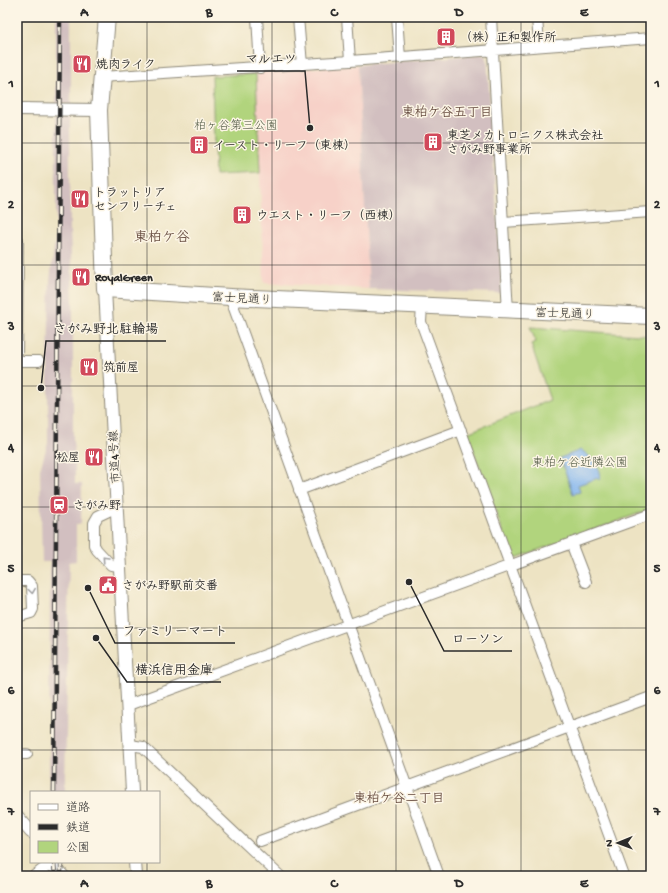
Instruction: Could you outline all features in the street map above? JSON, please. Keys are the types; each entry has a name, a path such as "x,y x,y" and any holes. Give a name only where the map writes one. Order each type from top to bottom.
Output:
{"main road":[{"path":"105,289 99,110 107,17"},
{"name":"富士見通り","path":"105,289 508,311 651,316"}],"street":[{"path":"257,17 260,68"},
{"path":"298,17 302,65"},
{"path":"347,17 350,61"},
{"path":"397,17 400,58"},
{"path":"491,17 508,311"},
{"path":"537,17 539,46"},
{"path":"102,77 260,68 651,38"},
{"path":"17,109 99,110"},
{"path":"504,222 651,212"},
{"path":"17,240 17,361 39,361"},
{"name":"市道4号線","path":"105,289 132,791"},
{"path":"230,297 439,876"},
{"path":"422,306 422,322 624,876"},
{"path":"299,490 461,430"},
{"path":"117,507 98,516 94,522 94,545 111,565 120,566"},
{"path":"128,705 651,514"},
{"path":"571,543 586,582"},
{"path":"17,581 28,581 32,586 34,609 31,613 17,617"},
{"path":"260,841 651,697"},
{"path":"130,745 142,747 280,876"},
{"path":"17,816 30,831"},
{"path":"36,875 50,863"},
{"path":"52,863 63,876"},
{"path":"135,863 136,876"}],"shaded area":[{"path":"56,17 71,17 71,105 56,104"},
{"path":"484,54 487,57 502,293 369,289 358,65"},
{"path":"358,65 369,289 264,283 256,74 260,72"},
{"path":"56,115 70,115 70,230 73,303 73,442 75,457 75,484 82,484 81,524 76,525 76,561 69,562 65,791 49,791 50,562 42,562 40,469 48,443 50,281 56,232"}],"green space":[{"name":"柏ヶ谷第三公園","path":"256,74 260,173 215,175 212,76"},
{"name":"東柏ケ谷近隣公園","path":"530,327 651,336 651,509 513,559 467,433 550,400 531,344 536,342"}],"water":[{"path":"581,450 594,462 598,469 600,478 599,480 598,478 578,485 580,492 573,494 560,458"}],"railway":[{"path":"54,791 60,17"},
{"path":"54,863 55,876"},
{"path":"61,863 61,876"}],"place":[{"name":"（株）正和製作所","path":"446,37"},
{"name":"焼肉ライク","path":"82,64"},
{"name":"マルエツ","path":"310,128"},
{"name":"東芝メカトロニクス株式会社 さがみ野事業所","path":"433,142"},
{"name":"イースト・リーフ（東棟）","path":"199,145"},
{"name":"トラットリア センフリーチェ","path":"80,199"},
{"name":"ウエスト・リーフ（西棟）","path":"242,215"},
{"name":"RoyalGreen","path":"81,277"},
{"name":"筑前屋","path":"89,367"},
{"name":"さがみ野北駐輪場","path":"41,388"},
{"name":"松屋","path":"94,457"},
{"name":"さがみ野","path":"59,505"},
{"name":"ローソン","path":"409,582"},
{"name":"さがみ野駅前交番","path":"108,585"},
{"name":"ファミリーマート","path":"88,588"},
{"name":"横浜信用金庫","path":"96,638"}],"district":[{"name":"東柏ケ谷五丁目","path":"447,111"},
{"name":"東柏ケ谷","path":"162,236"},
{"name":"東柏ケ谷二丁目","path":"399,797"}]}
